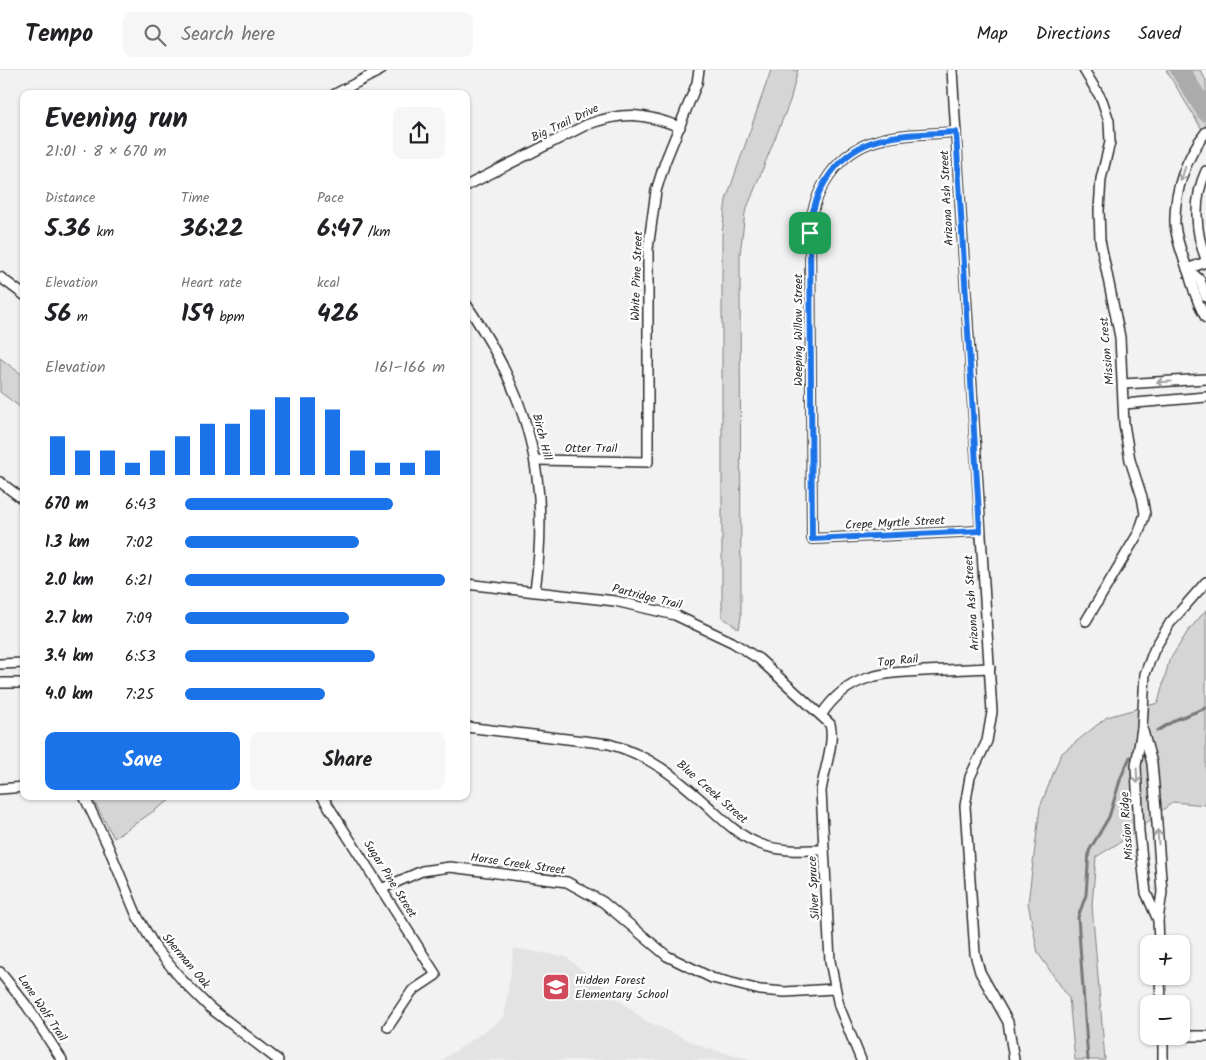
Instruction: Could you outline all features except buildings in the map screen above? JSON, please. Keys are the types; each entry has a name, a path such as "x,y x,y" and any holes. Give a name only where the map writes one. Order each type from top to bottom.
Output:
{"street":[{"path":"344,90 381,70"},
{"name":"White Pine Street","path":"648,462 648,249 656,191 665,162 697,83 699,70"},
{"name":"Arizona Ash Street","path":"952,70 992,712 990,732 970,777 965,806 975,954 980,972 1008,1022 1014,1060"},
{"name":"Mission Crest","path":"1084,70 1102,100 1109,122 1110,142 1101,178 1099,225 1106,273 1120,337 1130,460 1142,497 1145,514 1139,532 1086,620"},
{"name":"Big Trail Drive","path":"470,184 586,125 606,118 626,114 646,116 680,127"},
{"name":"Weeping Willow Street","path":"812,539 810,233 815,202 828,175 842,160 858,148 877,140 897,136 956,132"},
{"path":"1206,132 1186,164 1177,192 1175,225 1181,253 1188,269 1198,305 1206,318"},
{"path":"1188,269 1206,260 1198,230 1198,200 1206,171"},
{"path":"1188,269 1200,280 1206,297"},
{"path":"0,277 20,293"},
{"name":"Birch Hill","path":"470,310 488,336 506,370 521,406 535,460 541,507 541,529 535,590"},
{"path":"1123,384 1206,379"},
{"path":"1124,404 1206,397"},
{"name":"Otter Trail","path":"535,460 648,462"},
{"path":"0,482 20,497"},
{"name":"Crepe Myrtle Street","path":"812,539 980,531"},
{"name":"Mission Ridge","path":"1158,920 1146,893 1142,865 1136,766 1142,728 1145,674 1154,650 1170,623 1206,582"},
{"name":"Partridge Trail","path":"470,584 615,600 659,610 704,627 732,642 759,660 822,714"},
{"path":"0,664 20,663"},
{"name":"Top Rail","path":"822,714 844,690 869,677 892,673 990,668"},
{"path":"0,683 20,683"},
{"name":"Silver Spruce","path":"822,714 830,724 832,731 821,791 830,961 834,988 861,1060"},
{"name":"Blue Creek Street","path":"470,727 609,744 624,748 666,769 733,829 750,840 779,849 824,850"},
{"name":"Mission Ridge","path":"1142,728 1152,763 1156,801 1162,892 1158,920 1159,935"},
{"path":"0,789 20,786"},
{"name":"Sherman Oak","path":"86,800 108,846 137,916 157,950 183,981 209,1007 278,1060"},
{"name":"Sugar Pine Street","path":"325,800 436,975 412,991 388,1027"},
{"path":"1138,801 1156,801"},
{"path":"1142,865 1160,865"},
{"name":"Horse Creek Street","path":"381,889 422,871 450,867 567,882 603,902 667,956 712,978 752,988 785,992 834,988"},
{"name":"Lone Wolf Trail","path":"0,972 27,1006 62,1060"},
{"path":"1190,1036 1206,1036"},
{"path":"1162,1045 1163,1060"}],"shaded area":[{"path":"771,70 798,70 790,101 745,213 740,254 741,617 739,629 722,617 722,234 726,200"},
{"path":"1166,70 1200,70 1206,80 1206,136"},
{"path":"0,358 20,373 20,407 0,392"},
{"path":"1206,610 1206,805 1173,802 1130,836 1096,857 1092,906 1105,1060 1075,1060 1069,998 1038,953 1028,903 1040,807 1061,754 1107,717 1158,703 1169,661 1188,631"},
{"path":"93,800 170,800 114,838"},
{"name":"Hidden Forest Elementary School","path":"514,948 566,957 644,1020 706,1048 754,1060 442,1060 504,1018"}],"waterway":[{"path":"1180,70 1206,112"},
{"path":"1157,731 1177,719 1206,708"},
{"path":"1088,1060 1078,917 1086,895 1089,851 1109,817 1121,777 1130,757"}],"place":[{"name":"Hidden Forest Elementary School","path":"556,987"}],"route":[{"path":"956,132 980,531 812,539 810,233 810,222 815,202 828,175 842,160 858,148 877,140 897,136 956,132"}]}
